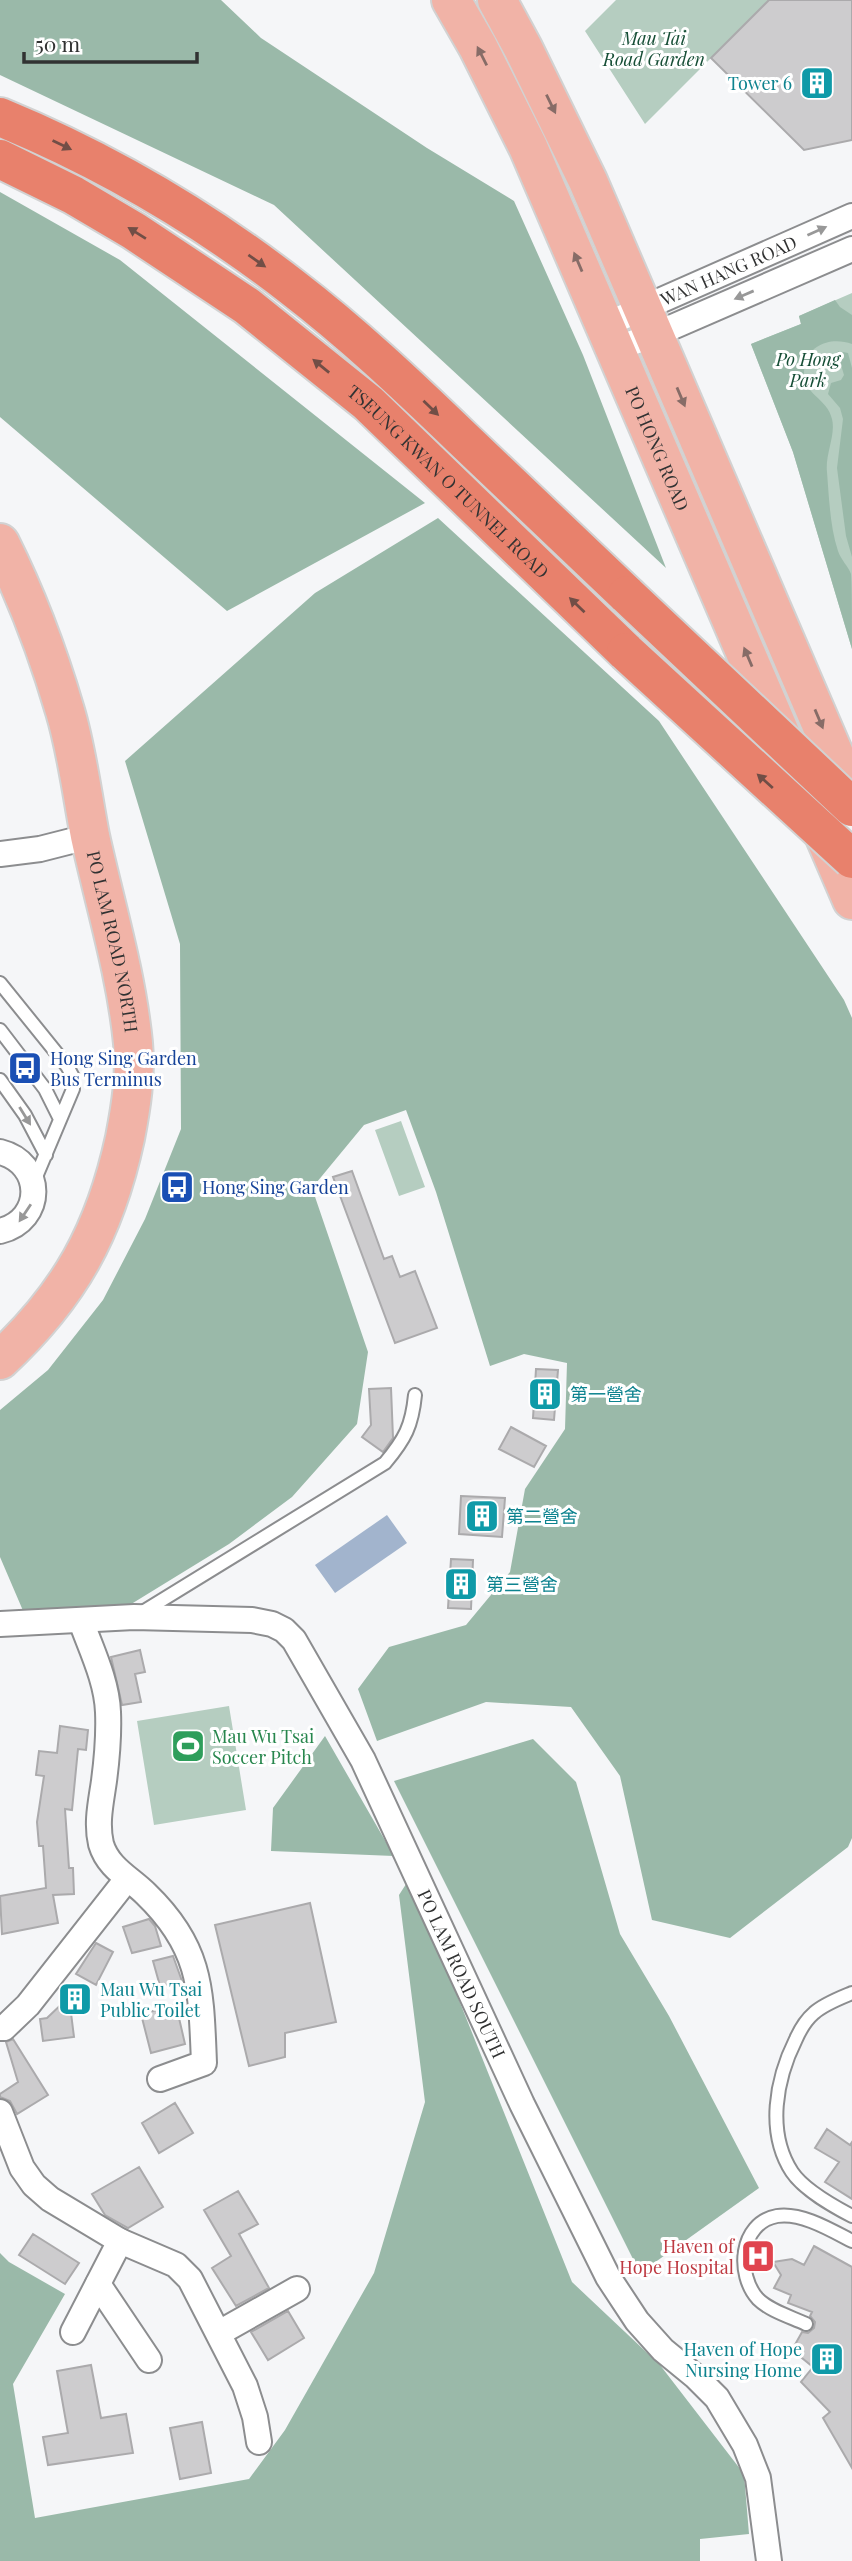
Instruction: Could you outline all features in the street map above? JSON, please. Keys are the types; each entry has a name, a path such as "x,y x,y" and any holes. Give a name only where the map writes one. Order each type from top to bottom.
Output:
{"highway":[{"path":"0,117 57,142 148,191 231,243 293,287 405,384 852,807"},
{"name":"TSEUNG KWAN O TUNNEL ROAD","path":"0,159 73,195 134,230 247,306 368,403 626,652 852,859"}],"main road":[{"name":"PO HONG ROAD","path":"451,0 478,47 528,148 852,900"},
{"path":"497,0 562,127 852,796"},
{"name":"PO LAM ROAD NORTH","path":"0,543 29,603 66,712 90,836 123,974 133,1046 133,1099 117,1175 92,1242 62,1292 24,1337 0,1360"}],"street":[{"name":"WAN HANG ROAD","path":"648,321 852,216"},
{"name":"WAN HANG ROAD","path":"610,337 852,249"},
{"path":"0,854 40,849 90,836"},
{"path":"0,1152 17,1158 33,1184 33,1198 27,1214 0,1235"},
{"name":"PO LAM ROAD SOUTH","path":"0,1624 134,1617 252,1620 272,1624 284,1630 302,1651 363,1760 522,2104 608,2277 637,2321 663,2350 717,2398 746,2445 758,2478 769,2561"},
{"path":"81,1620 101,1678 108,1710 107,1751 98,1827 102,1847 112,1865 164,1912 181,1935 194,1962 201,1992 204,2063 160,2079"},
{"path":"1,2031 28,2005 127,1879"},
{"path":"0,2112 22,2168 34,2185 50,2199 120,2241 176,2265 190,2279 245,2386 255,2417 259,2442"},
{"path":"73,2332 120,2241"},
{"path":"97,2284 149,2360"},
{"path":"219,2333 297,2289"}],"lane":[{"path":"0,983 73,1077 73,1089 33,1184"},
{"path":"0,1030 45,1089 61,1119"},
{"path":"0,1080 25,1115 46,1154"},
{"path":"134,1617 384,1463 401,1444 412,1420 415,1395"},
{"path":"852,1993 814,2013 800,2032 784,2062 777,2098 778,2138 793,2172 825,2201 852,2216"},
{"path":"806,2324 758,2299 745,2266 744,2250 749,2235 761,2222 777,2216 797,2218 852,2241"}],"green space":[{"path":"0,0 221,0 261,38 427,148 514,201 583,355 666,568 274,205 0,75"},
{"name":"Mau Tai Road Garden","path":"616,0 769,0 645,124 585,31"},
{"path":"0,192 120,260 425,503 227,611 0,417"},
{"name":"Po Hong Park","path":"852,293 852,649 793,452 751,344 801,324 799,316"},
{"name":"Po Hong Park","path":"835,300 852,315 852,344 837,341 817,347 808,357 804,375 809,389 825,405 832,419 833,432 827,465 829,502 838,551 851,574 852,649 793,452 751,344 801,324 799,316"},
{"path":"838,351 848,353 852,368 852,557 846,536 837,468 843,419 840,408 828,394 831,383 841,380 844,375 841,365 836,362"},
{"path":"438,518 659,721 844,1000 852,1018 852,1838 848,1847 730,1938 652,1920 620,1776 571,1707 486,1702 377,1741 358,1689 389,1647 466,1625 510,1572 525,1489 565,1429 567,1363 524,1354 490,1366 436,1192 406,1110 364,1125 312,1188 368,1352 357,1424 292,1497 229,1544 128,1606 24,1613 0,1557 0,1410 48,1370 103,1300 145,1219 181,1129 180,944 125,761 315,593"},
{"path":"401,1121 425,1187 399,1196 375,1130"},
{"name":"Mau Wu Tsai Soccer Pitch","path":"229,1706 246,1810 154,1825 137,1721"},
{"path":"325,1736 394,1856 271,1851 273,1808"},
{"path":"533,1739 576,1782 620,1934 669,2016 759,2188 640,2273 394,1781"},
{"path":"410,1878 572,2282 660,2365 744,2474 749,2534 700,2539 700,2561 0,2561 0,2253 9,2262 65,2294 13,2384 35,2518 249,2479 285,2430 374,2273 425,2102 399,1895"}],"water":[{"path":"387,1515 407,1543 335,1593 315,1565"}],"building":[{"path":"769,0 852,0 852,140 804,150 711,58"},
{"path":"352,1171 384,1259 392,1256 400,1277 415,1271 437,1328 395,1343 333,1177"},
{"name":"第一營舍","path":"536,1369 558,1370 554,1420 533,1418"},
{"path":"391,1388 393,1438 383,1452 362,1437 371,1425 369,1389"},
{"path":"511,1427 546,1446 534,1467 499,1449"},
{"name":"第二營舍","path":"461,1496 505,1498 502,1537 459,1534"},
{"name":"第三營舍","path":"451,1559 473,1560 471,1609 448,1608"},
{"path":"140,1650 145,1672 135,1674 141,1702 122,1705 111,1657"},
{"path":"60,1726 88,1730 86,1750 78,1749 72,1810 65,1809 69,1868 73,1868 74,1894 53,1895 58,1923 2,1934 0,1896 46,1888 43,1846 39,1846 37,1822 44,1776 36,1775 39,1751 57,1753"},
{"path":"310,1903 336,2022 285,2033 285,2057 249,2066 215,1925"},
{"path":"149,1919 155,1926 161,1946 132,1953 123,1927"},
{"path":"96,1943 113,1952 96,1985 76,1974"},
{"path":"173,1956 182,1981 160,1986 153,1961"},
{"path":"69,1997 74,2037 43,2041 40,2019 47,2018"},
{"path":"176,2005 185,2044 151,2053 141,2014"},
{"path":"13,2039 48,2095 17,2114 10,2101 0,2097 0,2094 18,2082 6,2042"},
{"path":"175,2103 193,2133 159,2153 142,2123"},
{"path":"827,2129 850,2145 852,2142 852,2199 825,2182 839,2162 815,2148"},
{"path":"139,2167 163,2207 128,2228 105,2215 92,2194"},
{"path":"238,2191 258,2224 239,2234 269,2288 236,2306 212,2268 231,2256 204,2210"},
{"path":"33,2234 79,2263 65,2284 19,2255"},
{"name":"Haven of Hope Nursing Home","path":"814,2246 852,2267 852,2468 823,2418 830,2412 801,2382 813,2367 792,2350 802,2332 808,2333 814,2328 815,2322 810,2316 812,2312 788,2303 791,2295 774,2288 781,2275 773,2262 792,2259 804,2265"},
{"path":"288,2311 304,2338 268,2360 251,2332"},
{"path":"91,2365 101,2418 126,2414 133,2453 48,2465 43,2437 68,2433 57,2371"},
{"path":"202,2422 211,2473 180,2479 170,2428"}],"place":[{"name":"Tower 6","path":"817,83"},
{"name":"Hong Sing Garden Bus Terminus","path":"25,1068"},
{"name":"Hong Sing Garden","path":"177,1187"},
{"name":"第一營舍","path":"545,1394"},
{"name":"第二營舍","path":"482,1516"},
{"name":"第三營舍","path":"461,1584"},
{"name":"Mau Wu Tsai Soccer Pitch","path":"188,1746"},
{"name":"Mau Wu Tsai Public Toilet","path":"75,1999"},
{"name":"Haven of Hope Hospital","path":"758,2256"},
{"name":"Haven of Hope Nursing Home","path":"827,2359"}]}
